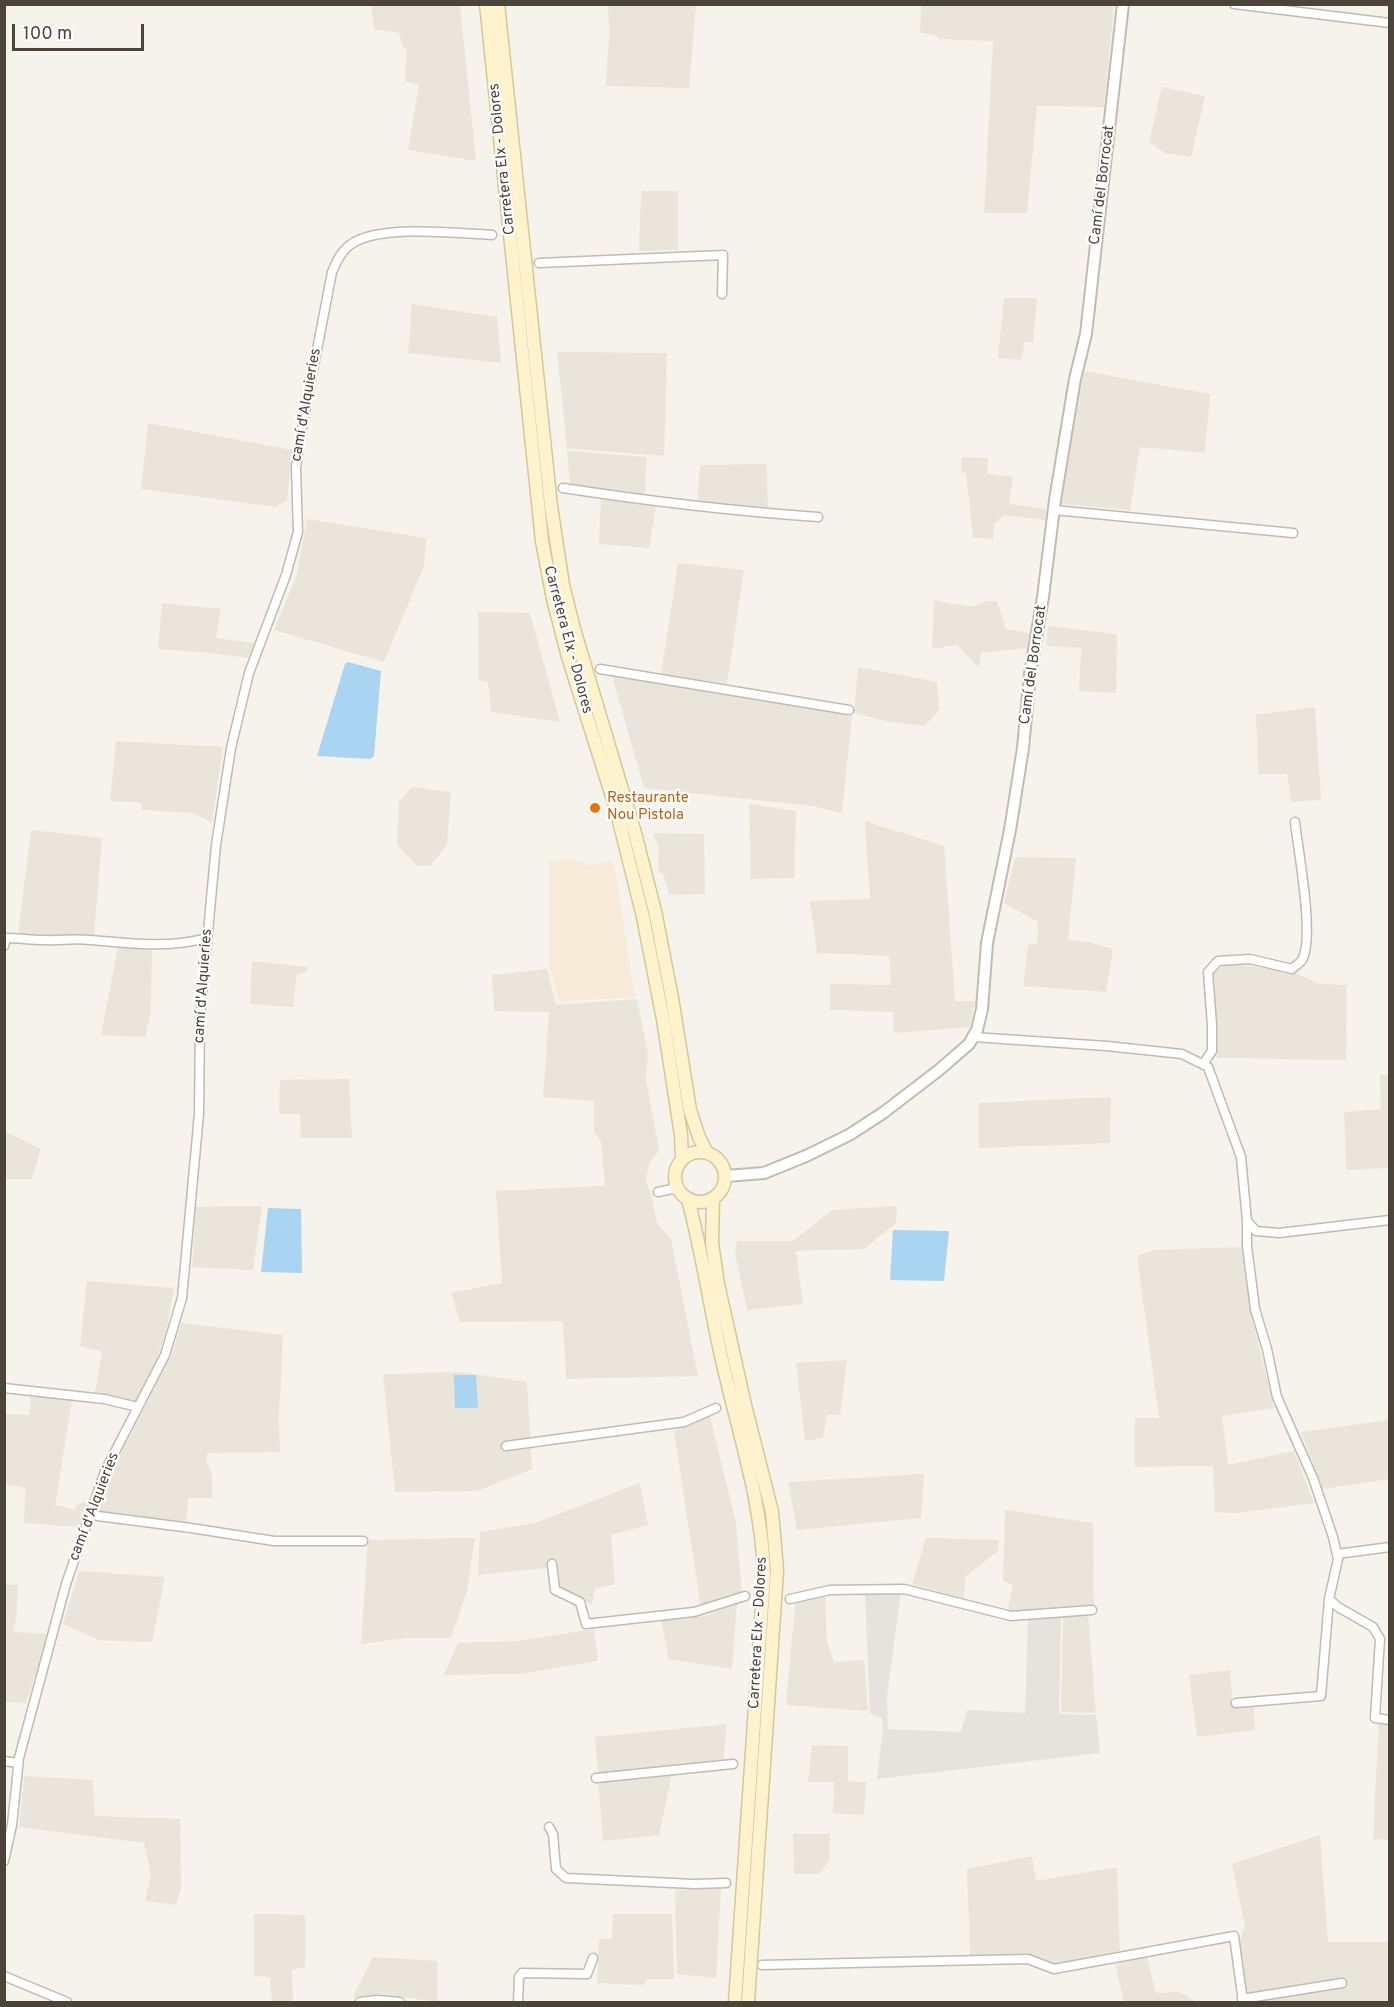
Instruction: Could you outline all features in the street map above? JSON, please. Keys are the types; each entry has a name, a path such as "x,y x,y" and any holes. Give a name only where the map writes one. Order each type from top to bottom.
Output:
{"main road":[{"name":"Carretera Elx - Dolores","path":"486,4 542,540 553,599 568,657 616,809 643,917 663,1019 679,1124 682,1160"},
{"name":"Carretera Elx - Dolores","path":"498,4 559,563 574,629 620,781 655,911 690,1110 707,1153"},
{"path":"693,1153 707,1153 722,1163 726,1176 722,1191 713,1200 701,1203 688,1199 677,1188 675,1174 682,1160 693,1153"},
{"name":"Carretera Elx - Dolores","path":"688,1199 722,1362 757,1501 763,1542 764,1575 735,2002"},
{"name":"Carretera Elx - Dolores","path":"713,1200 712,1243 718,1284 772,1512 777,1570 748,2002"}],"street":[{"name":"Camí del Borrocat","path":"726,1176 764,1173 849,1135 883,1113 939,1070 969,1044 977,1030 982,1009 987,943 1010,830 1023,748 1030,674 1042,608 1054,510 1075,379 1086,333 1124,4"},
{"path":"1234,4 1389,23"},
{"name":"camí d'Alquieries","path":"4,1861 12,1825 18,1763 27,1722 66,1584 105,1471 165,1355 182,1298 199,1114 200,1018 216,844 231,748 249,673 286,575 298,532 296,468 332,272 341,254 350,244 375,235 426,231 492,235"},
{"path":"539,263 723,255 722,294"},
{"path":"563,488 740,512 818,517"},
{"path":"1054,510 1293,533"},
{"path":"600,669 849,710"},
{"path":"1203,1064 1212,1051 1208,972 1218,961 1250,959 1292,969 1302,960 1307,945 1307,925 1295,822"},
{"path":"5,940 91,940 107,943 167,945 207,938"},
{"path":"973,1037 1107,1046 1182,1054 1208,1066 1240,1157 1247,1221 1247,1246 1256,1309 1277,1397 1313,1478 1338,1559 1329,1599 1321,1696 1236,1703"},
{"path":"658,1192 677,1188"},
{"path":"1247,1221 1256,1231 1279,1233 1389,1220"},
{"path":"4,1388 104,1400 138,1407"},
{"path":"506,1446 684,1422 716,1408"},
{"path":"90,1515 274,1541 363,1540"},
{"path":"1336,1554 1389,1547"},
{"path":"552,1564 555,1590 580,1602 586,1624 694,1612 745,1596"},
{"path":"790,1599 830,1590 904,1589 1011,1616 1092,1610"},
{"path":"1329,1599 1338,1607 1373,1627 1380,1639 1376,1718 1389,1720"},
{"path":"4,1761 18,1763"},
{"path":"596,1778 733,1764"},
{"path":"549,1827 553,1834 556,1869 566,1878 694,1884 726,1883"},
{"path":"762,1965 1029,1959 1054,1969 1234,1936 1243,2001 1342,1983"},
{"path":"518,2002 519,1977 522,1973 587,1974 593,1959"},
{"path":"4,1976 67,2002"},
{"path":"360,2002 377,2000 400,2002"}],"shaded area":[{"path":"371,5 460,5 476,161 408,150 419,85 405,81 407,49 403,48 399,33 374,29"},
{"path":"608,5 696,5 689,88 606,86"},
{"path":"921,5 1114,5 1104,107 1037,106 1027,213 984,213 993,41 939,39 937,36 920,32"},
{"path":"1162,87 1205,96 1191,157 1165,153 1149,142"},
{"path":"641,191 678,191 678,250 639,251"},
{"path":"1004,298 1037,298 1033,342 1025,342 1021,360 998,358"},
{"path":"412,304 497,317 501,363 408,353"},
{"path":"557,352 667,353 664,456 567,448"},
{"path":"1084,371 1210,394 1205,453 1140,447 1130,510 1061,504"},
{"path":"148,423 292,450 287,500 276,507 141,489"},
{"path":"567,451 647,457 644,503 656,506 649,548 599,544 601,491 570,487"},
{"path":"962,457 988,458 987,474 1013,477 1009,504 1046,509 1045,520 1004,515 994,524 993,539 973,538 966,473 961,472"},
{"path":"767,464 768,509 697,505 700,465"},
{"path":"307,519 426,538 424,566 384,662 274,630 297,574"},
{"path":"678,563 744,570 727,684 661,674"},
{"path":"934,600 974,606 986,601 997,601 1006,629 1030,633 1028,648 981,653 979,668 957,645 932,649"},
{"path":"162,603 221,609 216,638 255,643 248,658 158,649"},
{"path":"478,612 530,613 560,722 491,712 488,682 479,680"},
{"path":"1048,626 1117,634 1116,693 1079,691 1081,648 1046,646"},
{"path":"858,667 937,682 939,710 925,726 890,722 854,713"},
{"path":"612,676 739,693 852,716 842,813 813,806 644,788"},
{"path":"1315,707 1321,800 1291,802 1287,774 1258,774 1256,715"},
{"path":"116,741 223,747 212,823 193,813 142,810 141,803 110,801"},
{"path":"412,787 451,792 447,845 430,866 418,866 397,845 399,802"},
{"path":"749,804 796,811 794,878 751,879"},
{"path":"865,821 944,846 955,1001 975,1001 970,1027 894,1033 893,1012 830,1010 830,984 891,985 889,956 817,953 810,901 870,899"},
{"path":"31,830 102,838 94,936 18,934"},
{"path":"653,833 704,834 705,894 669,895 663,873 658,871 659,849"},
{"path":"1015,857 1076,858 1068,940 1089,942 1113,949 1106,992 1023,986 1028,945 1037,943 1038,922 1004,903"},
{"path":"572,859 589,865 610,861 614,865 635,997 559,1001 549,966 549,861"},
{"path":"118,947 152,950 151,1011 145,1037 101,1035"},
{"path":"252,961 307,967 307,971 297,974 293,1007 250,1004"},
{"path":"1227,963 1295,973 1320,984 1347,985 1346,1060 1217,1058 1214,973"},
{"path":"547,969 556,1005 637,999 648,1054 646,1078 659,1151 649,1163 646,1180 657,1223 671,1239 698,1376 566,1379 563,1321 460,1322 451,1293 502,1283 496,1191 605,1186 601,1142 594,1132 594,1101 543,1097 549,1012 494,1011 492,975"},
{"path":"1380,1074 1389,1076 1389,1168 1346,1170 1344,1112 1381,1109"},
{"path":"349,1079 352,1138 301,1138 300,1114 279,1114 280,1080"},
{"path":"1111,1097 1110,1143 979,1148 979,1103"},
{"path":"4,1131 41,1149 32,1179 5,1179"},
{"path":"262,1206 253,1270 192,1267 196,1207"},
{"path":"897,1206 896,1223 864,1249 796,1251 803,1304 747,1310 735,1253 737,1241 793,1241 832,1210"},
{"path":"1243,1247 1250,1309 1274,1408 1222,1416 1228,1465 1294,1451 1314,1503 1237,1513 1215,1512 1213,1466 1135,1467 1135,1418 1159,1418 1137,1256 1154,1250"},
{"path":"87,1281 174,1288 166,1332 156,1361 135,1402 95,1392 102,1352 80,1346"},
{"path":"181,1323 283,1335 279,1416 280,1452 207,1453 207,1462 212,1475 212,1498 188,1498 186,1526 98,1512 109,1476 173,1352"},
{"path":"847,1360 840,1415 827,1415 823,1438 805,1441 796,1363"},
{"path":"461,1372 527,1382 532,1469 477,1491 395,1492 383,1374"},
{"path":"31,1396 72,1400 55,1505 75,1510 78,1503 87,1502 80,1527 24,1523 25,1488 5,1484 5,1414 29,1415"},
{"path":"710,1416 736,1523 742,1594 701,1608 674,1431"},
{"path":"1389,1420 1389,1479 1323,1489 1301,1432"},
{"path":"924,1474 921,1518 797,1530 788,1482"},
{"path":"640,1483 648,1525 611,1535 615,1584 595,1589 592,1604 560,1591 555,1567 478,1575 480,1532 535,1523"},
{"path":"1005,1510 1093,1523 1094,1607 1007,1612 1013,1585 1003,1581"},
{"path":"475,1538 467,1591 451,1638 405,1638 361,1644 368,1540"},
{"path":"926,1538 999,1540 998,1551 965,1577 964,1599 912,1584"},
{"path":"79,1571 165,1577 152,1642 99,1640 63,1624"},
{"path":"5,1584 18,1585 13,1632 49,1634 26,1703 5,1702"},
{"path":"825,1592 827,1642 834,1662 864,1660 868,1711 786,1705 796,1594"},
{"path":"901,1592 887,1696 888,1729 961,1732 967,1710 1025,1713 1028,1617 1061,1614 1059,1714 1096,1715 1100,1753 877,1779 883,1727 882,1718 870,1713 865,1593"},
{"path":"737,1603 732,1669 669,1659 661,1620 705,1616"},
{"path":"1063,1614 1088,1614 1096,1713 1061,1712"},
{"path":"594,1629 598,1661 519,1674 444,1675 458,1643 518,1641"},
{"path":"1230,1670 1233,1706 1254,1707 1255,1730 1197,1737 1189,1675"},
{"path":"1379,1715 1389,1717 1389,1840 1373,1839"},
{"path":"727,1724 723,1765 672,1774 659,1835 603,1841 595,1737"},
{"path":"812,1745 848,1746 848,1781 866,1782 864,1815 833,1813 834,1782 808,1782"},
{"path":"24,1776 93,1780 95,1816 180,1819 181,1888 176,1905 145,1901 151,1875 144,1843 19,1827"},
{"path":"793,1834 830,1834 829,1861 819,1874 794,1874"},
{"path":"1320,1835 1328,1942 1389,1942 1389,2002 1247,2002 1239,1944 1245,1926 1232,1864"},
{"path":"1032,1856 1036,1881 1117,1867 1120,1951 1051,1965 1041,1957 970,1957 967,1869"},
{"path":"721,1888 716,1978 677,1974 675,1890"},
{"path":"254,1914 305,1915 305,1967 292,1970 293,2002 272,2002 270,1977 254,1976"},
{"path":"613,1914 672,1914 674,1979 647,1979 644,1985 597,1983 599,1939 612,1939"},
{"path":"373,1957 437,1961 438,2002 380,1994 352,1998"},
{"path":"1147,1957 1156,1993 1180,1992 1196,2002 1124,2002 1115,1964"}],"water":[{"path":"348,662 381,671 374,756 370,759 317,756 345,664"},
{"path":"268,1208 301,1209 302,1273 261,1272"},
{"path":"893,1230 949,1231 944,1281 890,1280"},
{"path":"454,1375 476,1375 478,1408 455,1408"}],"place":[{"name":"Restaurante Nou Pistola","path":"595,808"}]}
